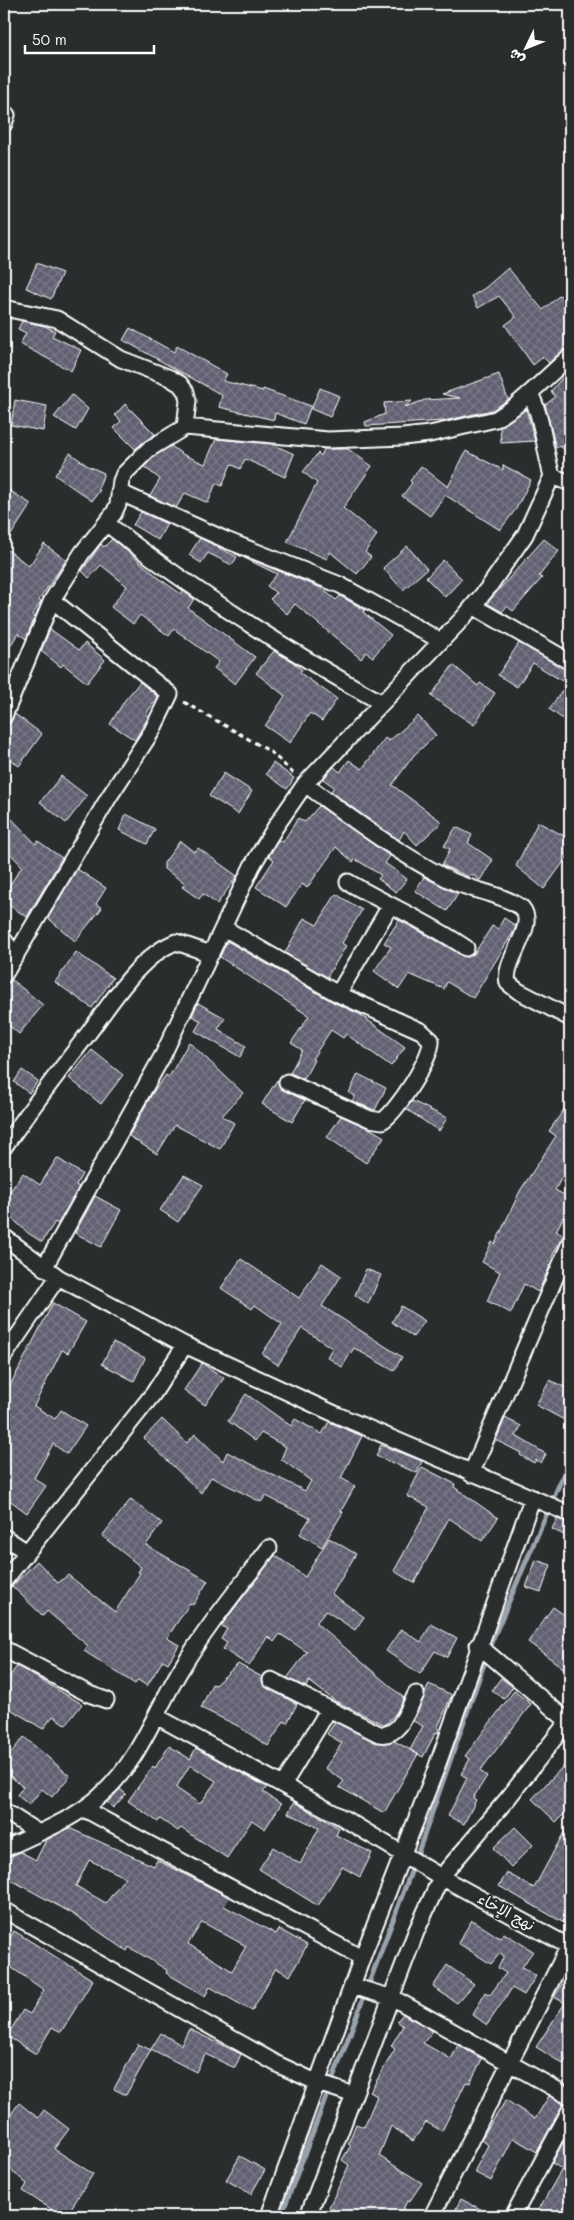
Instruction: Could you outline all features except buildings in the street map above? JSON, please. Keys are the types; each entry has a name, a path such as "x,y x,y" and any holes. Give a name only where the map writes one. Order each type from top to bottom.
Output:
{"street":[{"path":"4,308 56,319 121,359 170,378 180,384 186,392 188,401 186,427"},
{"path":"4,716 52,600 82,553 106,523 118,504 121,481 130,467 160,441 186,427 328,440 403,437 447,430 496,419 514,407 570,356"},
{"path":"44,1268 164,1055 252,866 276,826 305,784 473,606 518,548 552,476 546,455 540,417 530,393"},
{"path":"552,476 570,483"},
{"path":"119,492 226,540 340,585 441,641"},
{"path":"106,523 159,564 209,598 315,666 382,703"},
{"path":"4,975 110,797 152,731 170,694 52,600"},
{"path":"473,606 570,662"},
{"path":"305,784 372,833 425,867 451,880 516,904 522,908 527,918 526,926 508,968 508,983 518,991 570,1018"},
{"path":"348,882 390,906 435,927 466,948"},
{"path":"338,994 390,906"},
{"path":"224,928 338,994 427,1035 431,1045 424,1062 396,1108 382,1121 370,1119 287,1082"},
{"path":"4,940 16,956"},
{"path":"4,1147 109,1006 139,968 155,953 176,942 211,954"},
{"path":"4,1237 58,1277 185,1345 267,1384 471,1474 563,1511"},
{"path":"471,1474 570,1242"},
{"path":"4,1356 58,1277"},
{"path":"4,1581 147,1402 185,1345"},
{"path":"269,2216 362,1958 436,1769 478,1646 533,1499"},
{"path":"4,1537 27,1552"},
{"path":"4,1849 84,1809 101,1796 120,1775 135,1755 181,1668 268,1548"},
{"path":"308,2216 393,1998 416,1932 441,1877 569,1722 478,1646"},
{"path":"4,1649 89,1694 106,1700"},
{"path":"272,1680 385,1735 398,1727 416,1694"},
{"path":"282,1785 329,1709"},
{"name":"نهج الإخاء","path":"156,1716 282,1785 441,1877 570,1946"},
{"path":"84,1809 362,1958"},
{"path":"4,1810 39,1833"},
{"path":"4,1910 279,2064 318,2083 354,2095"},
{"path":"432,2216 512,2064 570,1946"},
{"path":"352,1986 393,1998 570,2096"},
{"path":"514,2216 570,2110"}],"path":[{"path":"170,694 271,752 305,784"}],"waterway":[{"path":"491,1643 570,1463"},
{"path":"281,2216 414,1864 484,1664"}]}
